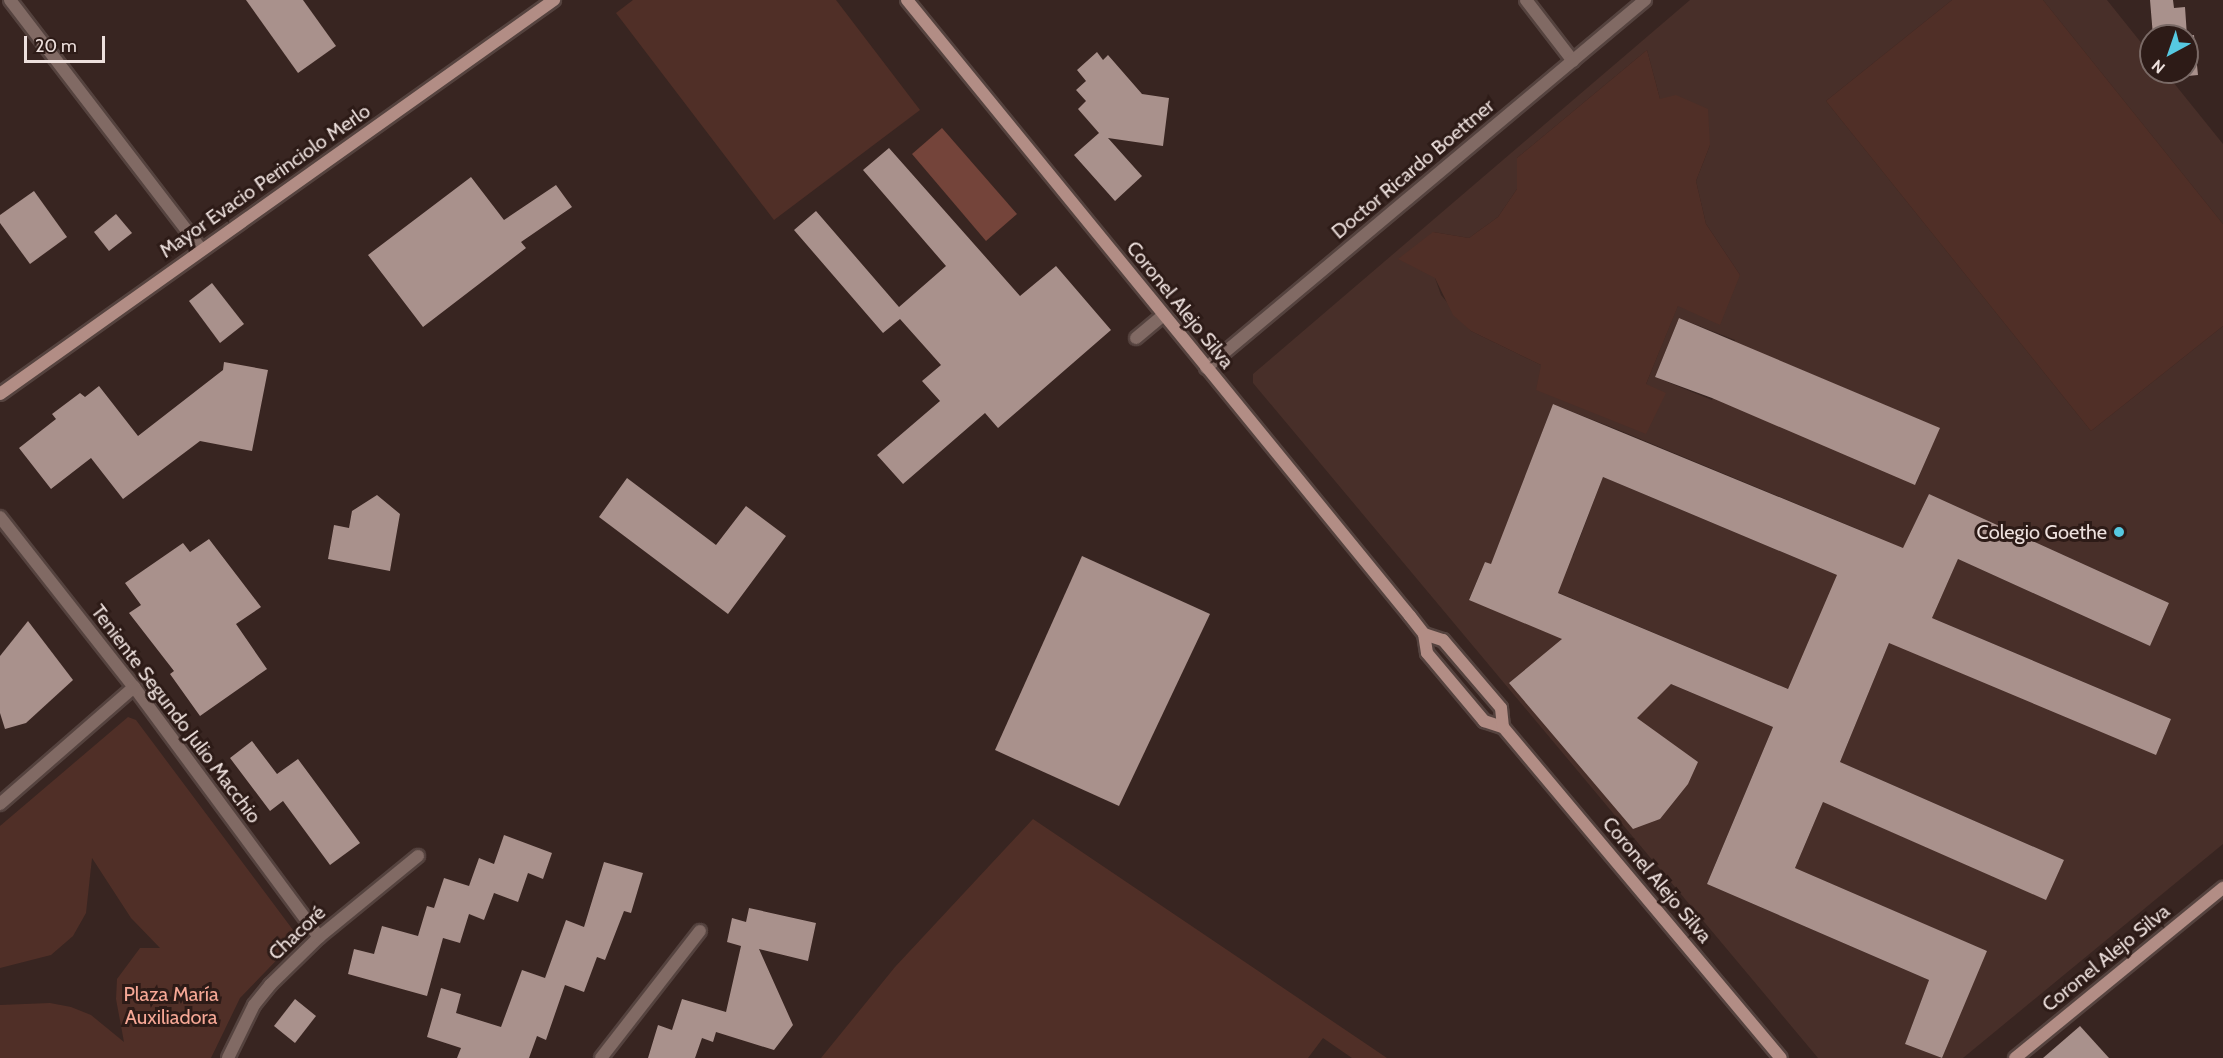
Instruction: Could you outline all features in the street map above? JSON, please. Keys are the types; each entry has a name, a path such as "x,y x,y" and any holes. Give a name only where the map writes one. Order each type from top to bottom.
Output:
{"main road":[{"name":"Mayor Evacio Perinciolo Merlo","path":"0,394 554,0"},
{"name":"Coronel Alejo Silva","path":"907,0 1162,316 1424,634 1427,653 1484,721 1503,727 1776,1056"},
{"name":"Coronel Alejo Silva","path":"1424,634 1443,640 1502,708 1503,727"},
{"name":"Coronel Alejo Silva","path":"2014,1058 2223,888"}],"street":[{"path":"10,0 202,250"},
{"path":"1526,0 1573,61"},
{"name":"Doctor Ricardo Boettner","path":"1206,368 1646,0"},
{"path":"1136,338 1162,316"},
{"name":"Teniente Segundo Julio Macchio","path":"0,517 134,687 319,937"},
{"path":"0,804 134,687"},
{"name":"Chacoré","path":"228,1058 254,1005 319,937 417,856"},
{"path":"601,1058 700,931"}],"shaded area":[{"name":"Colegio Goethe","path":"1690,0 1952,0 1826,101 2091,431 2223,326 2223,844 1963,1058 1942,1058 1818,1058 1253,383 1253,374","holes":["1647,50 1660,99 1710,145 1696,181 1706,224 1740,275 1678,305 1646,384 1541,365 1471,331 1441,295 1435,278 1433,232 1469,238 1498,217 1517,189 1517,158","1679,318 1735,340 1712,400 1655,377","1763,354 1939,428 1915,484","1553,404 1872,535 1837,575 1603,477 1573,556 1505,529","1929,494 2169,603 2150,646 1958,559 1932,618 2171,719 2156,754 1872,616","1485,562 1788,689 1889,643 1840,762 2064,860 2046,899 1823,802 1795,868 1986,951 1942,1058 1905,1044 1929,980 1707,884 1773,727 1469,599"]},
{"path":"2043,0 2107,0 2139,40 2139,84 2175,84 2223,144 2223,224"},
{"path":"942,128 1017,214 986,241 912,154"}],"green space":[{"path":"633,0 836,0 920,110 774,220 616,13"},
{"path":"1952,0 2043,0 2223,224 2223,326 2091,431 1826,101"},
{"path":"1647,50 1660,99 1676,95 1708,109 1710,145 1696,181 1706,224 1740,275 1720,325 1678,306 1646,384 1666,393 1646,434 1536,390 1541,365 1471,331 1453,315 1435,278 1398,259 1433,232 1469,238 1498,217 1517,189 1517,158"},
{"name":"Plaza María Auxiliadora","path":"128,717 136,720 296,934 294,942 240,998 211,1058 0,1058 0,1005 50,1003 71,1007 91,1015 124,1042 116,999 117,979 140,948 160,948 131,918 92,858 86,913 73,936 51,955 0,968 0,826"},
{"path":"1033,819 1387,1058 1352,1058 1323,1038 1308,1058 821,1058 895,967"}],"building":[{"path":"246,0 303,0 336,46 298,73"},
{"path":"2150,0 2173,0 2174,8 2185,7 2186,24 2152,24"},
{"path":"1097,52 1103,60 1108,55 1142,94 1169,98 1163,146 1108,138 1142,176 1115,201 1074,155 1099,133 1078,109 1086,101 1076,90 1086,81 1077,70"},
{"path":"889,148 1020,296 1056,266 1111,330 998,428 985,413 903,484 877,455 940,401 922,381 941,365 900,319 883,333 794,230 816,211 899,307 946,266 863,170"},
{"path":"471,177 504,220 556,185 572,207 521,242 526,248 423,327 368,255"},
{"path":"34,191 67,237 30,264 0,223 0,215"},
{"path":"116,214 132,233 109,251 94,232"},
{"path":"212,283 244,324 220,343 189,301"},
{"path":"1679,318 1940,428 1915,485 1712,398 1655,377"},
{"path":"224,362 268,370 252,451 200,441 123,499 91,458 51,489 19,448 56,419 52,414 80,393 85,397 99,386 138,436 223,370"},
{"path":"1553,404 1903,548 1929,494 2169,603 2150,646 1958,559 1932,618 2171,719 2156,755 1889,643 1840,762 2064,860 2046,900 1823,802 1795,868 1987,951 1942,1058 1905,1044 1929,980 1707,884 1773,727 1671,684 1637,718 1698,762 1688,784 1660,819 1633,829 1509,683 1562,639 1469,600 1485,562 1491,564","holes":["1603,477 1837,575 1788,689 1558,593"]},
{"path":"627,478 716,545 746,506 786,536 728,614 599,517"},
{"path":"377,495 400,514 390,571 328,559 334,525 349,528 352,511"},
{"path":"209,539 261,607 236,624 267,669 200,716 170,674 174,671 129,613 141,605 125,583 183,543 190,552"},
{"path":"1082,556 1210,614 1119,806 995,750"},
{"path":"28,621 73,680 26,723 5,729 0,713 0,656"},
{"path":"252,741 277,774 298,759 360,843 330,865 283,801 270,811 230,758"},
{"path":"504,835 552,853 543,879 528,873 518,902 494,893 484,920 469,914 460,943 443,938 427,996 348,974 354,949 374,954 382,926 418,936 427,906 434,908 444,878 469,886 479,858 494,864"},
{"path":"604,862 643,873 631,913 624,911 605,960 597,957 584,992 565,985 546,1040 537,1036 529,1058 457,1058 461,1048 427,1037 441,988 461,994 456,1013 501,1027 522,970 545,978 566,920 584,927"},
{"path":"749,908 816,923 808,961 759,949 793,1025 774,1050 716,1032 713,1042 702,1038 695,1058 648,1058 658,1025 672,1030 682,999 726,1012 741,946 727,942 732,918 746,922"},
{"path":"295,999 316,1016 295,1043 274,1026"},
{"path":"2080,1026 2109,1058 2043,1058"}],"place":[{"name":"Colegio Goethe","path":"2119,532"}]}
